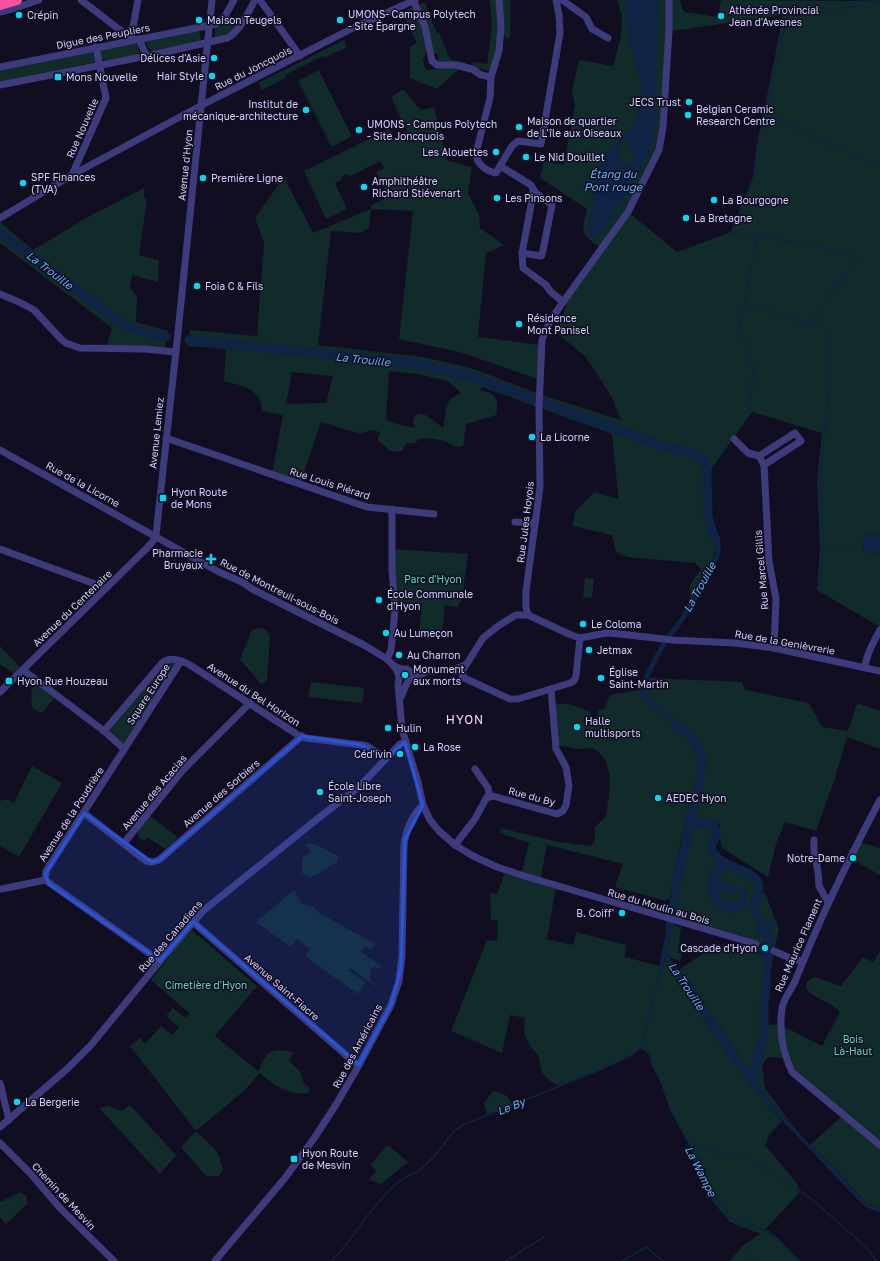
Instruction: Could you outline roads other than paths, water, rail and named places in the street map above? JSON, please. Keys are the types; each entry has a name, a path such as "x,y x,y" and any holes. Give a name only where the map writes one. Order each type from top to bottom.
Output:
{"highway":[{"path":"0,4 11,0"},
{"path":"0,4 17,0"}],"street":[{"path":"0,12 39,0"},
{"path":"81,0 136,40"},
{"path":"138,0 132,32 146,55"},
{"name":"Avenue d'Hyon","path":"178,332 209,42 212,0"},
{"path":"209,26 216,24 225,16 234,0"},
{"path":"0,85 209,42 231,36 239,27 255,0"},
{"path":"260,0 300,56"},
{"path":"414,0 425,27 432,61 437,65 456,65 472,69 481,75 491,77"},
{"name":"Rue du Joncquois","path":"0,218 72,175 202,105 355,27 414,0"},
{"path":"499,0 501,15 499,51 491,77 491,91 476,153 476,158 479,164 494,173 496,173 512,146 518,141 541,144 560,33 556,0"},
{"path":"562,0 586,17 592,29 608,38"},
{"name":"Rue Jules Hoyois","path":"528,616 526,607 526,591 540,487 538,407 542,340 550,322 563,302 628,212 659,150 663,127 669,31 668,0"},
{"name":"Digue des Peupliers","path":"0,67 209,26"},
{"name":"Rue Nouvelle","path":"72,175 106,98 96,47"},
{"path":"500,166 531,185 536,193 552,206 542,255 522,253"},
{"path":"533,189 534,196 522,253 523,268 546,285 550,291 563,302"},
{"path":"0,294 34,310 61,339 80,348 145,349 176,352"},
{"name":"Avenue Lemiez","path":"156,535 178,332"},
{"path":"734,439 748,453 759,456 795,433 801,441 764,465"},
{"name":"Rue Louis Piérard","path":"166,438 367,507 434,514"},
{"name":"Rue de la Licorne","path":"0,450 156,535"},
{"name":"Rue Marcel Gillis","path":"759,456 764,465 769,561 776,599 774,648"},
{"path":"387,659 391,650 395,611 392,570 392,509"},
{"path":"515,522 535,523"},
{"name":"Avenue du Centenaire","path":"0,692 152,543 156,535"},
{"name":"Rue de Montreuil-sous-Bois","path":"156,535 219,572 242,582 254,590 364,645 387,659 400,673"},
{"path":"0,549 106,588"},
{"name":"Rue Jules Hoyois","path":"516,615 526,591"},
{"path":"446,671 510,699 518,699 574,681 576,676 580,638 528,616 516,615 498,626 484,638 464,668 462,672 464,678"},
{"path":"865,668 871,649 880,630"},
{"name":"Rue de la Genièvrerie","path":"580,638 606,633 672,640 727,642 774,648 880,670"},
{"name":"Square Europe","path":"104,731 164,661 170,659 181,661 124,749"},
{"name":"Avenue du Bel Horizon","path":"181,661 190,665 302,736 367,746 386,758"},
{"path":"400,699 410,677 407,669 400,673 402,681 410,677 426,672 464,668"},
{"path":"23,670 104,731 124,749"},
{"name":"Rue du Moulin au Bois","path":"400,673 398,690 402,728 418,782 423,805 430,820 439,831 455,845 473,856 497,867 556,886 756,944"},
{"name":"Rue du By","path":"490,797 493,796 557,814 563,811 566,805 569,786 566,767 556,749 551,689"},
{"name":"Avenue des Acacias","path":"124,844 182,770 250,703"},
{"name":"Avenue des Sorbiers","path":"124,844 146,861 152,862 159,860 302,736"},
{"name":"Rue des Canadiens","path":"0,1128 67,1069 91,1045 193,922 212,903 359,786 400,744 405,742"},
{"name":"Avenue de la Poudrière","path":"45,880 46,871 124,749"},
{"path":"455,845 475,819 483,802 487,797 490,797 488,788 476,769"},
{"name":"Rue Maurice Flament","path":"880,800 828,902 824,916 803,961 796,981 784,1001 782,1008 782,1039 786,1059 792,1072 880,1144"},
{"name":"Rue des Américains","path":"215,1261 302,1155 337,1104 393,999 399,981 402,956 405,840 410,824 423,805"},
{"path":"84,813 124,844"},
{"path":"814,840 814,850 818,872 816,885 828,902"},
{"path":"2,889 45,880 160,961"},
{"name":"Avenue Saint-Fiacre","path":"193,922 336,1047 359,1065"},
{"path":"774,951 792,959 803,961"},
{"path":"0,1083 8,1120"},
{"name":"Chemin de Mesvin","path":"0,1143 30,1173 60,1208 114,1261"}],"water":[{"name":"Étang du Pont rouge","path":"627,0 658,0 655,137 646,160 619,208 609,222 593,237 588,235 587,231 593,204 596,173 607,151 630,129 641,104 641,81 630,44 625,14","holes":["627,141 629,142 635,160 632,164 627,166 621,162 617,150 620,144"]},
{"path":"708,528 714,528 720,543 720,555 709,580 684,622 671,637 666,636 680,618 716,553 716,548"},
{"path":"868,533 880,536 880,554 871,552 870,550 868,553 864,552 864,537"},
{"path":"661,643 667,643 646,683 645,693 684,729 682,731 641,697 639,693 639,686"},
{"path":"712,867 715,872 718,871 719,879 728,885 745,888 747,892 745,905 750,906 755,892 760,894 757,909 766,923 773,924 776,927 770,929 775,943 756,935 758,922 749,909 741,908 736,913 731,914 716,906 711,898 708,888 708,876","holes":["723,889 730,892 730,894 736,892 741,893 742,898 732,903 723,902 719,894 720,891"]},
{"path":"669,919 673,920 666,953 686,980 689,980 745,1064 753,1072 763,1093 863,1200 869,1205 880,1209 880,1213 866,1207 860,1202 759,1096 730,1057 665,958 663,967 659,966"},
{"path":"755,946 774,953 768,988 763,989 765,962 762,956 753,949"}],"waterway":[{"path":"752,410 751,398 753,370 751,360 740,331 740,325 757,235 731,232 753,179 759,136 786,26 787,16 861,6 862,0"},
{"path":"868,0 880,4"},
{"path":"765,111 791,126 880,167"},
{"name":"La Trouille","path":"0,232 118,321 140,331 166,337"},
{"path":"757,235 855,254 857,257 810,324"},
{"path":"745,303 826,329 829,332 830,376 820,480 823,536 820,586"},
{"name":"La Trouille","path":"189,340 418,364 470,376 532,399"},
{"name":"La Trouille","path":"545,404 662,446 694,454 704,461 707,470 708,516 716,539"},
{"path":"829,551 852,548"},
{"name":"La Trouille","path":"670,928 676,887 702,767 699,752 694,741 674,723"},
{"name":"La Trouille","path":"689,823 706,823 714,826 716,834 711,846 714,854 720,860 744,871 757,880 759,889 755,905"},
{"name":"La Trouille","path":"715,884 715,878 725,863"},
{"name":"La Trouille","path":"764,929 768,940 766,946 767,962"},
{"name":"Le By","path":"332,1261 383,1196 400,1180 425,1166 454,1131 465,1124 602,1069 632,1055 642,1047 661,966"},
{"name":"La Trouille","path":"756,1086 754,1080 755,1070 764,1034 764,1006 767,976"},
{"name":"La Wampe","path":"642,1048 650,1055 651,1062 661,1082 671,1110 697,1159 701,1172 716,1201 731,1218 769,1232 776,1237 799,1261"},
{"path":"692,1148 734,1155 757,1162 813,1200 868,1249 876,1261"},
{"path":"506,1261 544,1237"},
{"path":"623,1261 646,1247 663,1261"},
{"path":"749,1254 754,1261"}],"place":[{"name":"Crépin","path":"19,15"},
{"name":"Athénée Provincial Jean d'Avesnes","path":"721,16"},
{"name":"Maison Teugels","path":"199,20"},
{"name":"UMONS- Campus Polytech - Site Épargne","path":"340,20"},
{"name":"Délices d'Asie","path":"214,58"},
{"name":"Hair Style","path":"212,76"},
{"name":"Mons Nouvelle","path":"58,77"},
{"name":"JECS Trust","path":"689,102"},
{"name":"Institut de mécanique-architecture","path":"306,110"},
{"name":"Belgian Ceramic Research Centre","path":"688,115"},
{"name":"Maison de quartier de L'île aux Oiseaux","path":"519,127"},
{"name":"UMONS - Campus Polytech - Site Joncquois","path":"359,130"},
{"name":"Les Alouettes","path":"496,152"},
{"name":"Le Nid Douillet","path":"526,157"},
{"name":"Première Ligne","path":"203,178"},
{"name":"SPF Finances (TVA)","path":"23,183"},
{"name":"Amphithéâtre Richard Stiévenart","path":"364,187"},
{"name":"Les Pinsons","path":"497,198"},
{"name":"La Bourgogne","path":"714,200"},
{"name":"La Bretagne","path":"686,218"},
{"name":"Foia C & Fils","path":"197,286"},
{"name":"Résidence Mont Panisel","path":"519,324"},
{"name":"La Licorne","path":"532,437"},
{"name":"Hyon Route de Mons","path":"163,498"},
{"name":"Pharmacie Bruyaux","path":"211,559"},
{"name":"École Communale d'Hyon","path":"379,600"},
{"name":"Le Coloma","path":"583,624"},
{"name":"Au Lumeçon","path":"386,633"},
{"name":"Jetmax","path":"589,650"},
{"name":"Au Charron","path":"399,655"},
{"name":"Monument aux morts","path":"405,675"},
{"name":"Église Saint-Martin","path":"601,678"},
{"name":"Hyon Rue Houzeau","path":"9,681"},
{"name":"Halle multisports","path":"577,727"},
{"name":"Hulin","path":"388,728"},
{"name":"La Rose","path":"415,747"},
{"name":"Céd'ivin","path":"400,754"},
{"name":"École Libre Saint-Joseph","path":"320,792"},
{"name":"AEDEC Hyon","path":"658,798"},
{"name":"Notre-Dame","path":"853,858"},
{"name":"B. Coiff'","path":"622,913"},
{"name":"Cascade d'Hyon","path":"765,948"},
{"name":"La Bergerie","path":"17,1102"},
{"name":"Hyon Route de Mesvin","path":"294,1159"}],"district":[{"name":"HYON","path":"465,719"}],"park label":[{"name":"Parc d'Hyon","path":"433,579"},
{"name":"Cimetière d'Hyon","path":"206,985"},
{"name":"Bois Là-Haut","path":"853,1044"}]}
